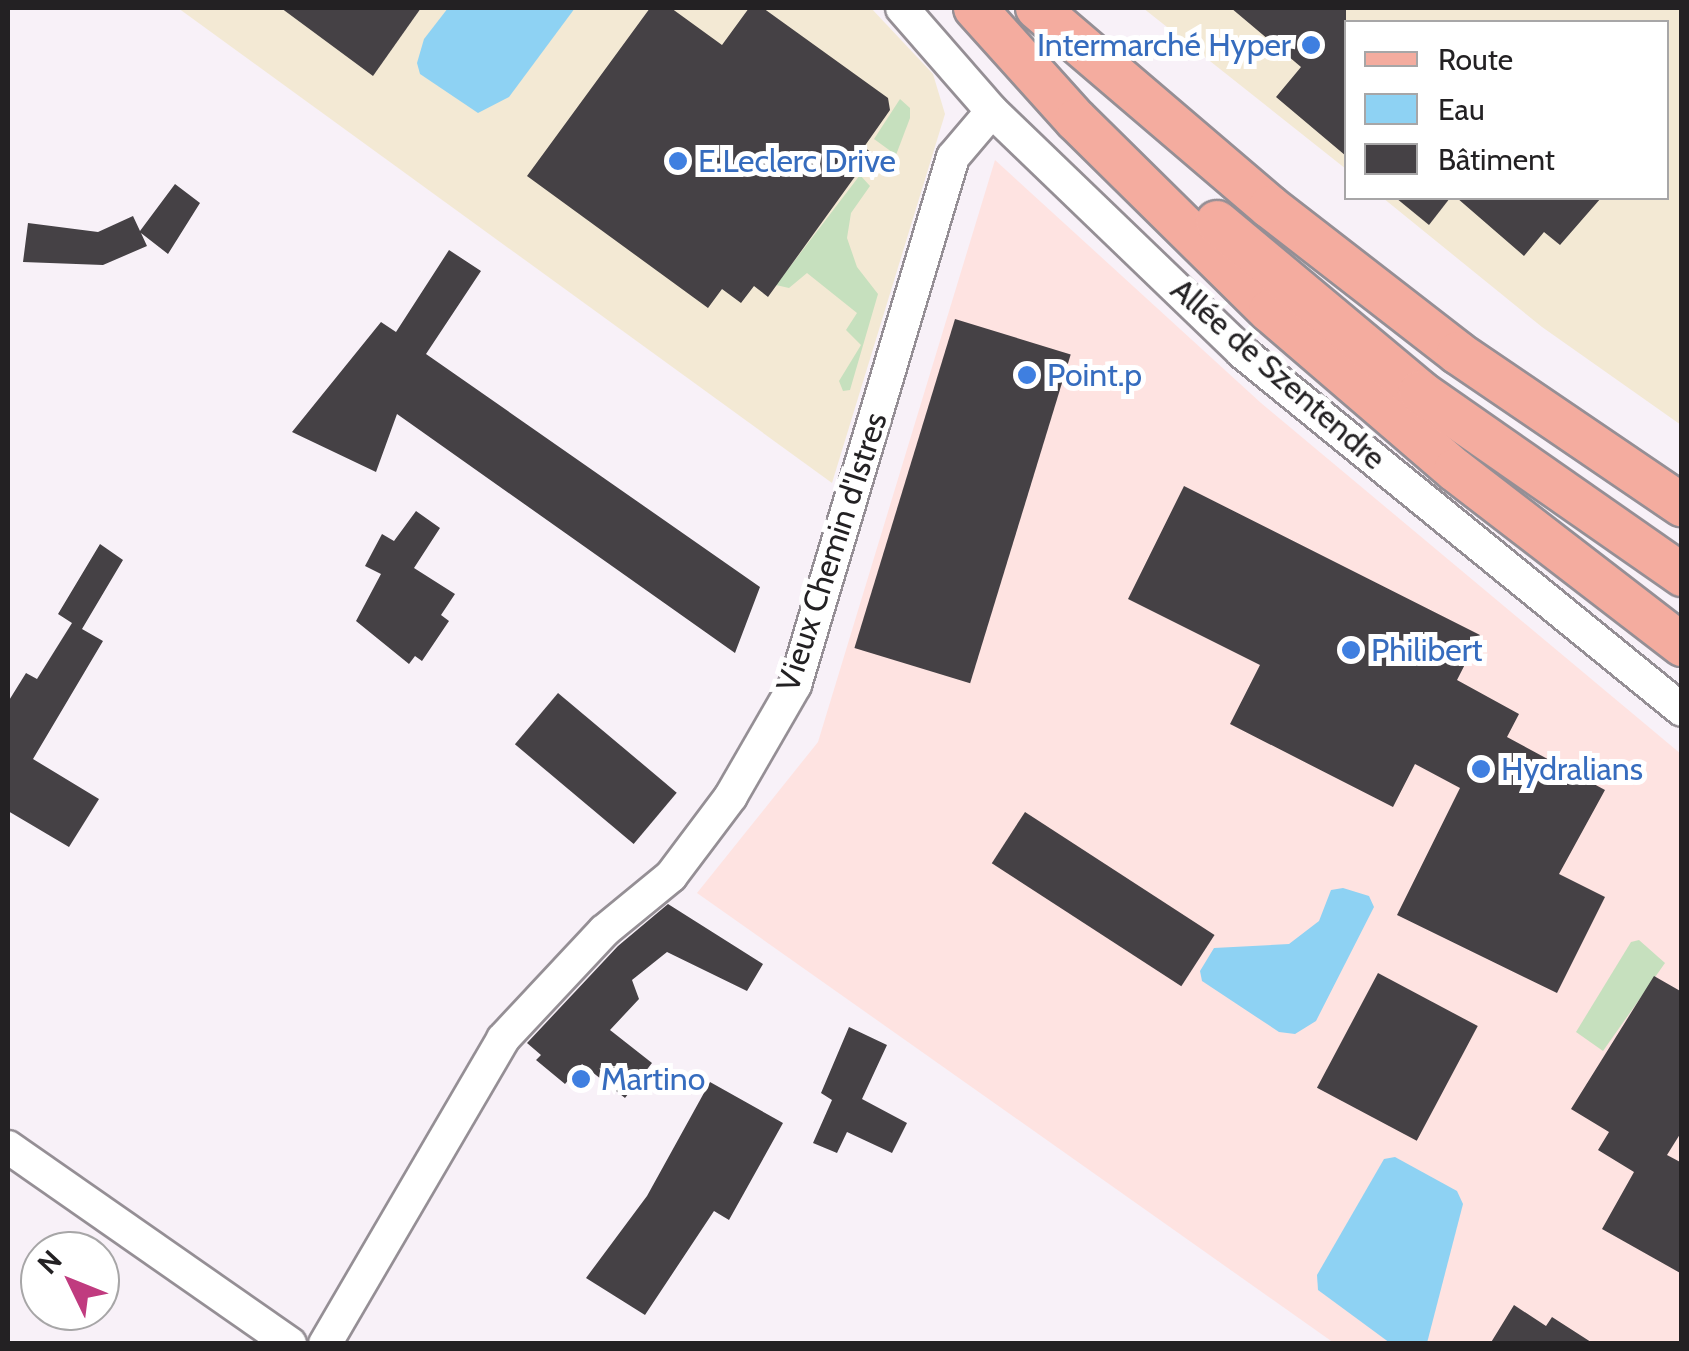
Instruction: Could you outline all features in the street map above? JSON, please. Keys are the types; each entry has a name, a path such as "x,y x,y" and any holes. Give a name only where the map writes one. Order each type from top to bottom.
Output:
{"main road":[{"path":"975,8 1076,120 1270,311 1455,470 1682,645"},
{"path":"988,8 1323,315 1510,458 1682,575"},
{"path":"1037,8 1270,207 1411,316 1682,505"}],"street":[{"name":"Allée de Szentendre","path":"902,8 992,111 1242,352 1682,710"},
{"name":"Vieux Chemin d'Istres","path":"325,1344 503,1039 604,931 671,876 731,796 795,685 953,157 992,111"},
{"path":"8,1146 290,1344"}],"shaded area":[{"path":"178,8 871,8 933,74 945,114 832,483"},
{"path":"1143,8 1681,8 1681,425 1542,327 1385,200 1669,200 1669,20 1344,20 1344,167"},
{"path":"995,160 1261,403 1681,754 1681,1343 1334,1343 697,893 818,742"}],"green space":[{"path":"900,99 910,108 910,118 896,155 874,139"},
{"path":"860,175 870,186 851,213 847,238 857,267 878,294 850,390 843,391 839,381 861,345 846,330 857,313 807,273 789,288 776,285"},
{"path":"1639,940 1665,963 1603,1051 1576,1032 1631,942"}],"water":[{"path":"448,8 575,8 509,97 478,113 420,74 417,63 424,39"},
{"path":"1343,888 1369,896 1374,907 1316,1021 1295,1034 1279,1032 1202,981 1200,971 1214,948 1289,944 1319,921 1331,890"},
{"path":"1395,1157 1457,1191 1463,1204 1427,1343 1390,1343 1318,1290 1317,1275 1384,1159"}],"building":[{"path":"281,8 421,8 373,76"},
{"path":"650,8 671,8 722,45 749,8 763,8 888,98 890,110 864,147 872,153 768,297 754,286 741,303 722,289 708,308 527,176"},
{"path":"1231,8 1346,8 1344,154 1276,97 1301,67"},
{"path":"175,184 200,203 168,254 141,233 147,246 103,265 23,262 28,223 98,232 133,216 140,231"},
{"path":"1398,200 1448,200 1429,225"},
{"path":"1459,200 1599,200 1560,245 1544,232 1524,256"},
{"path":"449,250 481,271 426,354 760,587 735,653 397,414 376,472 292,432 381,322 396,332"},
{"path":"955,319 1071,354 970,683 854,648"},
{"path":"1184,486 1480,635 1457,680 1519,714 1507,737 1605,790 1559,874 1605,897 1557,993 1397,915 1460,788 1415,764 1393,807 1230,724 1260,665 1128,599"},
{"path":"416,511 440,528 414,568 455,594 441,615 449,621 422,661 415,656 409,664 356,621 381,574 365,566 382,534 394,541"},
{"path":"100,544 123,560 82,629 103,641 33,759 99,799 69,847 8,811 8,702 26,673 37,679 72,623 58,614"},
{"path":"558,693 677,793 634,844 515,744"},
{"path":"1025,812 1215,935 1181,986 992,863"},
{"path":"668,904 763,964 747,991 667,952 632,980 639,999 610,1030 652,1063 625,1098 582,1064 565,1084 536,1060 541,1055 527,1043 618,946"},
{"path":"1378,973 1478,1026 1417,1141 1317,1088"},
{"path":"1654,976 1682,992 1682,1131 1667,1155 1682,1163 1682,1274 1602,1229 1634,1172 1598,1150 1609,1132 1571,1109"},
{"path":"849,1027 887,1045 862,1099 907,1123 892,1153 847,1132 837,1153 813,1143 832,1100 821,1093"},
{"path":"710,1082 783,1123 729,1220 714,1211 645,1315 586,1278 647,1196"},
{"path":"1514,1305 1546,1326 1552,1317 1594,1344 1490,1344"}],"place":[{"name":"Intermarché Hyper","path":"1311,45"},
{"name":"E.Leclerc Drive","path":"678,161"},
{"name":"Point.p","path":"1027,375"},
{"name":"Philibert","path":"1351,650"},
{"name":"Hydralians","path":"1481,769"},
{"name":"Martino","path":"581,1079"}]}
